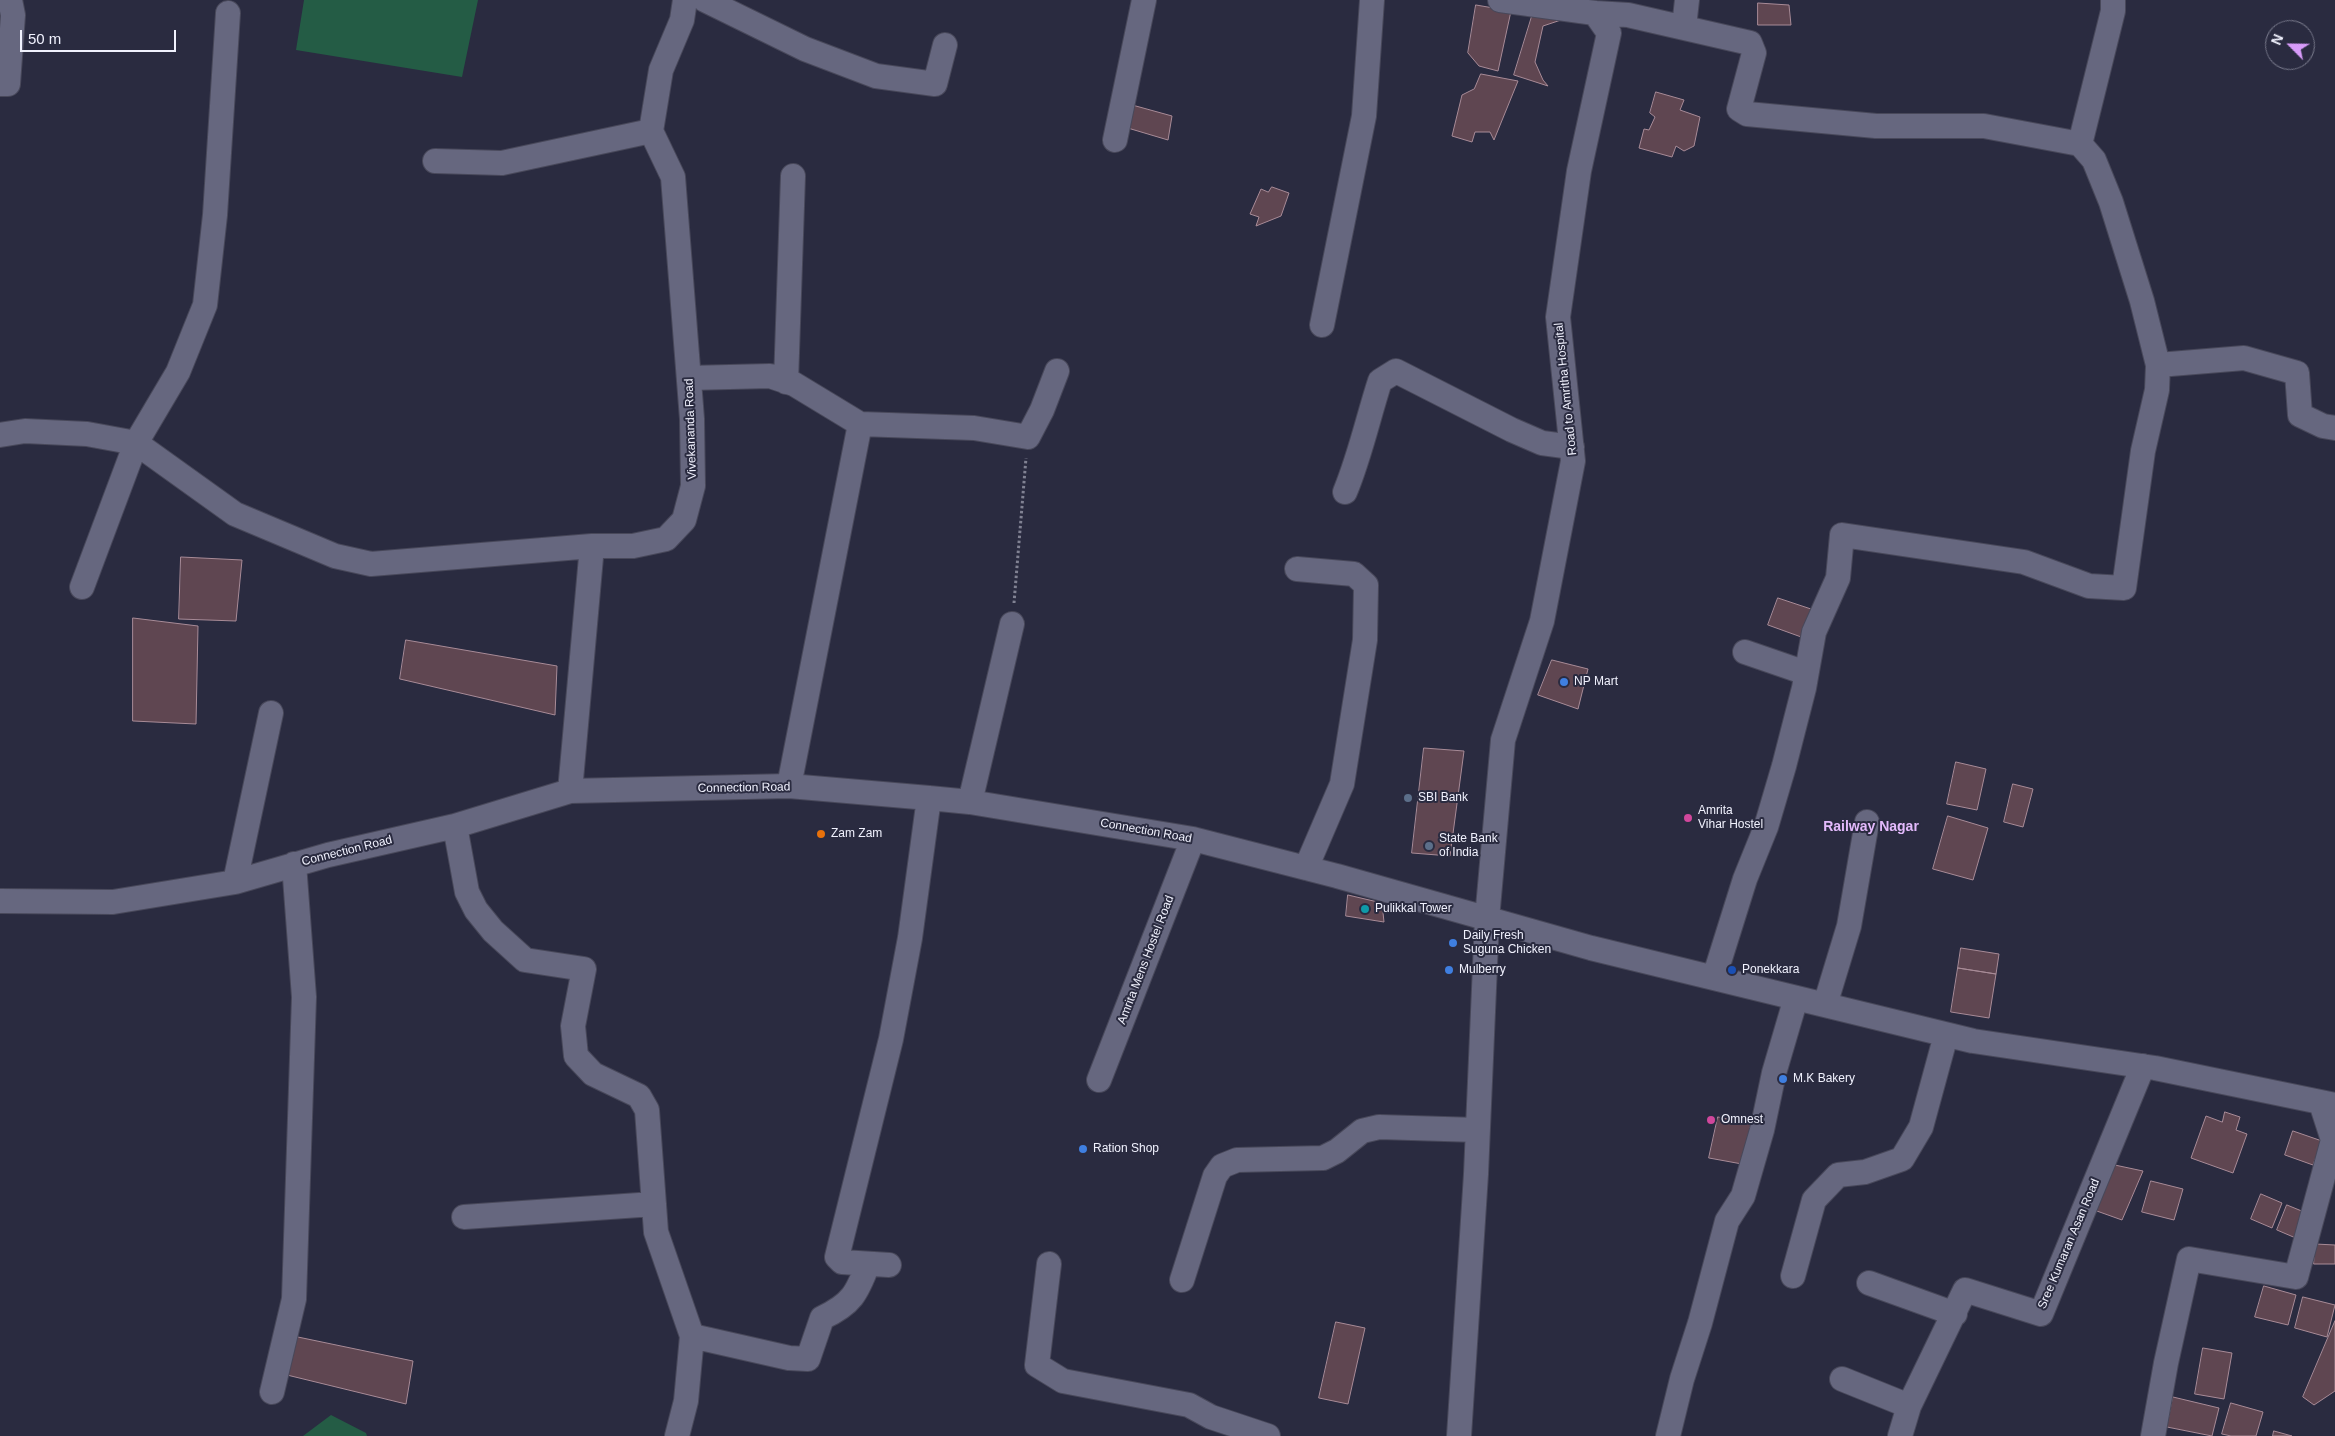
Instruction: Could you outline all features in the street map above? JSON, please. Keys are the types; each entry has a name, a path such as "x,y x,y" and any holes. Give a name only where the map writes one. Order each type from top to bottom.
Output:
{"street":[{"path":"435,161 502,163 652,131 661,70 682,20 685,0"},
{"path":"705,0 805,49 876,76 935,84 945,44"},
{"path":"1114,140 1144,0"},
{"path":"1322,325 1364,116 1372,0"},
{"path":"1500,0 1628,16 1750,43 1754,53 1739,109 1747,114 1876,126 1984,126 2080,144 2094,160 2111,202 2142,301 2158,365 2156,390 2143,451 2124,588 2088,586 2024,562 1842,535 1838,578 1814,632 1806,673 1768,818 1745,879 1714,978"},
{"path":"1684,27 1688,0"},
{"path":"2080,144 2114,11 2113,0"},
{"path":"0,84 8,84 7,11"},
{"path":"82,587 136,443 178,372 205,304 215,215 228,13"},
{"name":"Road to Amritha Hospital","path":"1459,1436 1476,1174 1487,919 1503,740 1542,621 1573,462 1558,317 1579,171 1608,33 1594,13"},
{"name":"Vivekananda Road","path":"136,443 234,514 334,556 372,564 592,546 633,546 666,538 684,520 693,486 689,378 673,176 652,131"},
{"path":"786,382 793,176"},
{"path":"2158,365 2244,358 2297,373 2300,415 2323,426 2335,428"},
{"path":"689,378 770,376 786,382 860,424 974,428 1028,437 1042,410 1057,371"},
{"path":"1345,492 1355,469 1361,439 1380,381 1396,372 1542,443 1572,447"},
{"path":"789,786 860,424"},
{"path":"0,435 25,432 87,434 136,443"},
{"path":"570,791 592,546"},
{"path":"1297,569 1354,574 1366,585 1365,640 1342,784 1306,868"},
{"path":"970,802 1012,624"},
{"path":"1745,652 1806,673"},
{"path":"236,882 271,713"},
{"name":"Connection Road","path":"0,901 113,902 236,882 294,864 455,826 570,791 789,786 929,798 970,802 1193,839 1306,868 1487,919 1714,978 1973,1041 2143,1066 2294,1095 2328,1104"},
{"path":"692,1336 789,1358 808,1359 822,1318 842,1309 879,1264 842,1262 837,1257 891,1039 910,938 929,798"},
{"path":"1825,1005 1849,926 1867,822"},
{"path":"455,826 467,892 476,910 493,931 525,960 584,969 573,1026 576,1056 593,1074 639,1096 647,1110 656,1232 692,1336 686,1401 676,1436"},
{"name":"Amrita Mens Hostel Road","path":"1099,1080 1193,839"},
{"path":"272,1392 294,1299 304,997 294,864"},
{"path":"1668,1436 1682,1379 1700,1324 1727,1221 1743,1196 1762,1130 1774,1073 1796,998"},
{"path":"1793,1276 1814,1200 1838,1175 1865,1172 1902,1159 1921,1127 1946,1034"},
{"name":"Sree Kumaran Asan Road","path":"1900,1436 1910,1406 1965,1290 2041,1314 2143,1066"},
{"path":"2153,1436 2166,1363 2189,1259 2296,1278 2333,1140 2328,1104"},
{"path":"1182,1280 1215,1176 1222,1166 1236,1160 1322,1158 1337,1152 1362,1131 1379,1127 1477,1130"},
{"path":"464,1217 654,1204"},
{"path":"1049,1264 1037,1365 1063,1381 1189,1405 1211,1417 1268,1436"},
{"path":"1869,1283 1955,1314"},
{"path":"1842,1379 1910,1406"}],"path":[{"path":"1012,624 1028,437"}],"green space":[{"path":"304,0 478,0 462,77 296,50"},
{"path":"331,1415 366,1433 367,1436 303,1436"}],"building":[{"path":"1758,3 1789,5 1791,25 1758,25"},
{"path":"1476,5 1511,11 1498,71 1479,66 1468,53"},
{"path":"1533,13 1564,19 1543,26 1535,62 1543,80 1548,86 1514,75"},
{"path":"1481,74 1518,81 1494,140 1490,132 1475,132 1472,142 1452,136 1462,95 1474,89"},
{"path":"1656,92 1684,100 1680,110 1700,117 1694,146 1684,151 1676,146 1672,157 1639,148 1644,129 1649,130 1655,117 1650,113"},
{"path":"1125,103 1172,116 1168,140 1121,126"},
{"path":"1272,187 1289,193 1281,216 1256,226 1259,217 1250,214 1261,189 1268,192"},
{"path":"181,557 242,560 236,621 179,619"},
{"path":"1778,598 1814,610 1804,638 1768,625"},
{"path":"133,618 198,626 196,724 133,721"},
{"path":"406,640 557,666 555,715 400,679"},
{"name":"NP Mart","path":"1552,660 1588,669 1578,709 1538,695"},
{"path":"1424,748 1464,751 1450,856 1412,853"},
{"path":"1956,762 1986,769 1977,810 1947,804"},
{"path":"2013,784 2033,789 2023,827 2004,822"},
{"path":"1948,816 1988,828 1973,880 1933,869"},
{"name":"Pulikkal Tower","path":"1348,895 1382,903 1384,922 1346,916"},
{"path":"1961,948 1999,954 1996,974 1958,968"},
{"path":"1958,968 1996,974 1989,1018 1951,1012"},
{"path":"2225,1112 2240,1117 2236,1130 2247,1134 2233,1173 2191,1158 2206,1116 2222,1122"},
{"path":"1718,1117 1751,1124 1742,1164 1709,1158"},
{"path":"2293,1131 2322,1141 2313,1165 2285,1155"},
{"path":"2110,1164 2143,1171 2122,1220 2094,1210"},
{"path":"2151,1181 2183,1189 2174,1220 2142,1212"},
{"path":"2261,1194 2282,1203 2272,1228 2251,1219"},
{"path":"2287,1205 2309,1214 2298,1239 2277,1230"},
{"path":"2315,1244 2335,1245 2335,1264 2314,1264"},
{"path":"2264,1286 2296,1295 2288,1325 2255,1317"},
{"path":"2303,1297 2335,1305 2327,1337 2295,1328"},
{"path":"2335,1321 2335,1391 2314,1405 2303,1397"},
{"path":"1336,1322 1365,1328 1348,1404 1319,1398"},
{"path":"293,1336 413,1361 406,1404 287,1375"},
{"path":"2203,1348 2232,1353 2224,1399 2195,1394"},
{"path":"2173,1397 2219,1408 2212,1436 2167,1427"},
{"path":"2231,1403 2263,1412 2256,1436 2222,1434"},
{"path":"2274,1431 2292,1436 2273,1436"}],"place":[{"name":"NP Mart","path":"1564,682"},
{"name":"SBI Bank","path":"1408,798"},
{"name":"Amrita Vihar Hostel","path":"1688,818"},
{"name":"Zam Zam","path":"821,834"},
{"name":"State Bank of India","path":"1429,846"},
{"name":"Pulikkal Tower","path":"1365,909"},
{"name":"Daily Fresh Suguna Chicken","path":"1453,943"},
{"name":"Mulberry","path":"1449,970"},
{"name":"Ponekkara","path":"1732,970"},
{"name":"M.K Bakery","path":"1783,1079"},
{"name":"Omnest","path":"1711,1120"},
{"name":"Ration Shop","path":"1083,1149"}],"district":[{"name":"Railway Nagar","path":"1871,827"}]}
